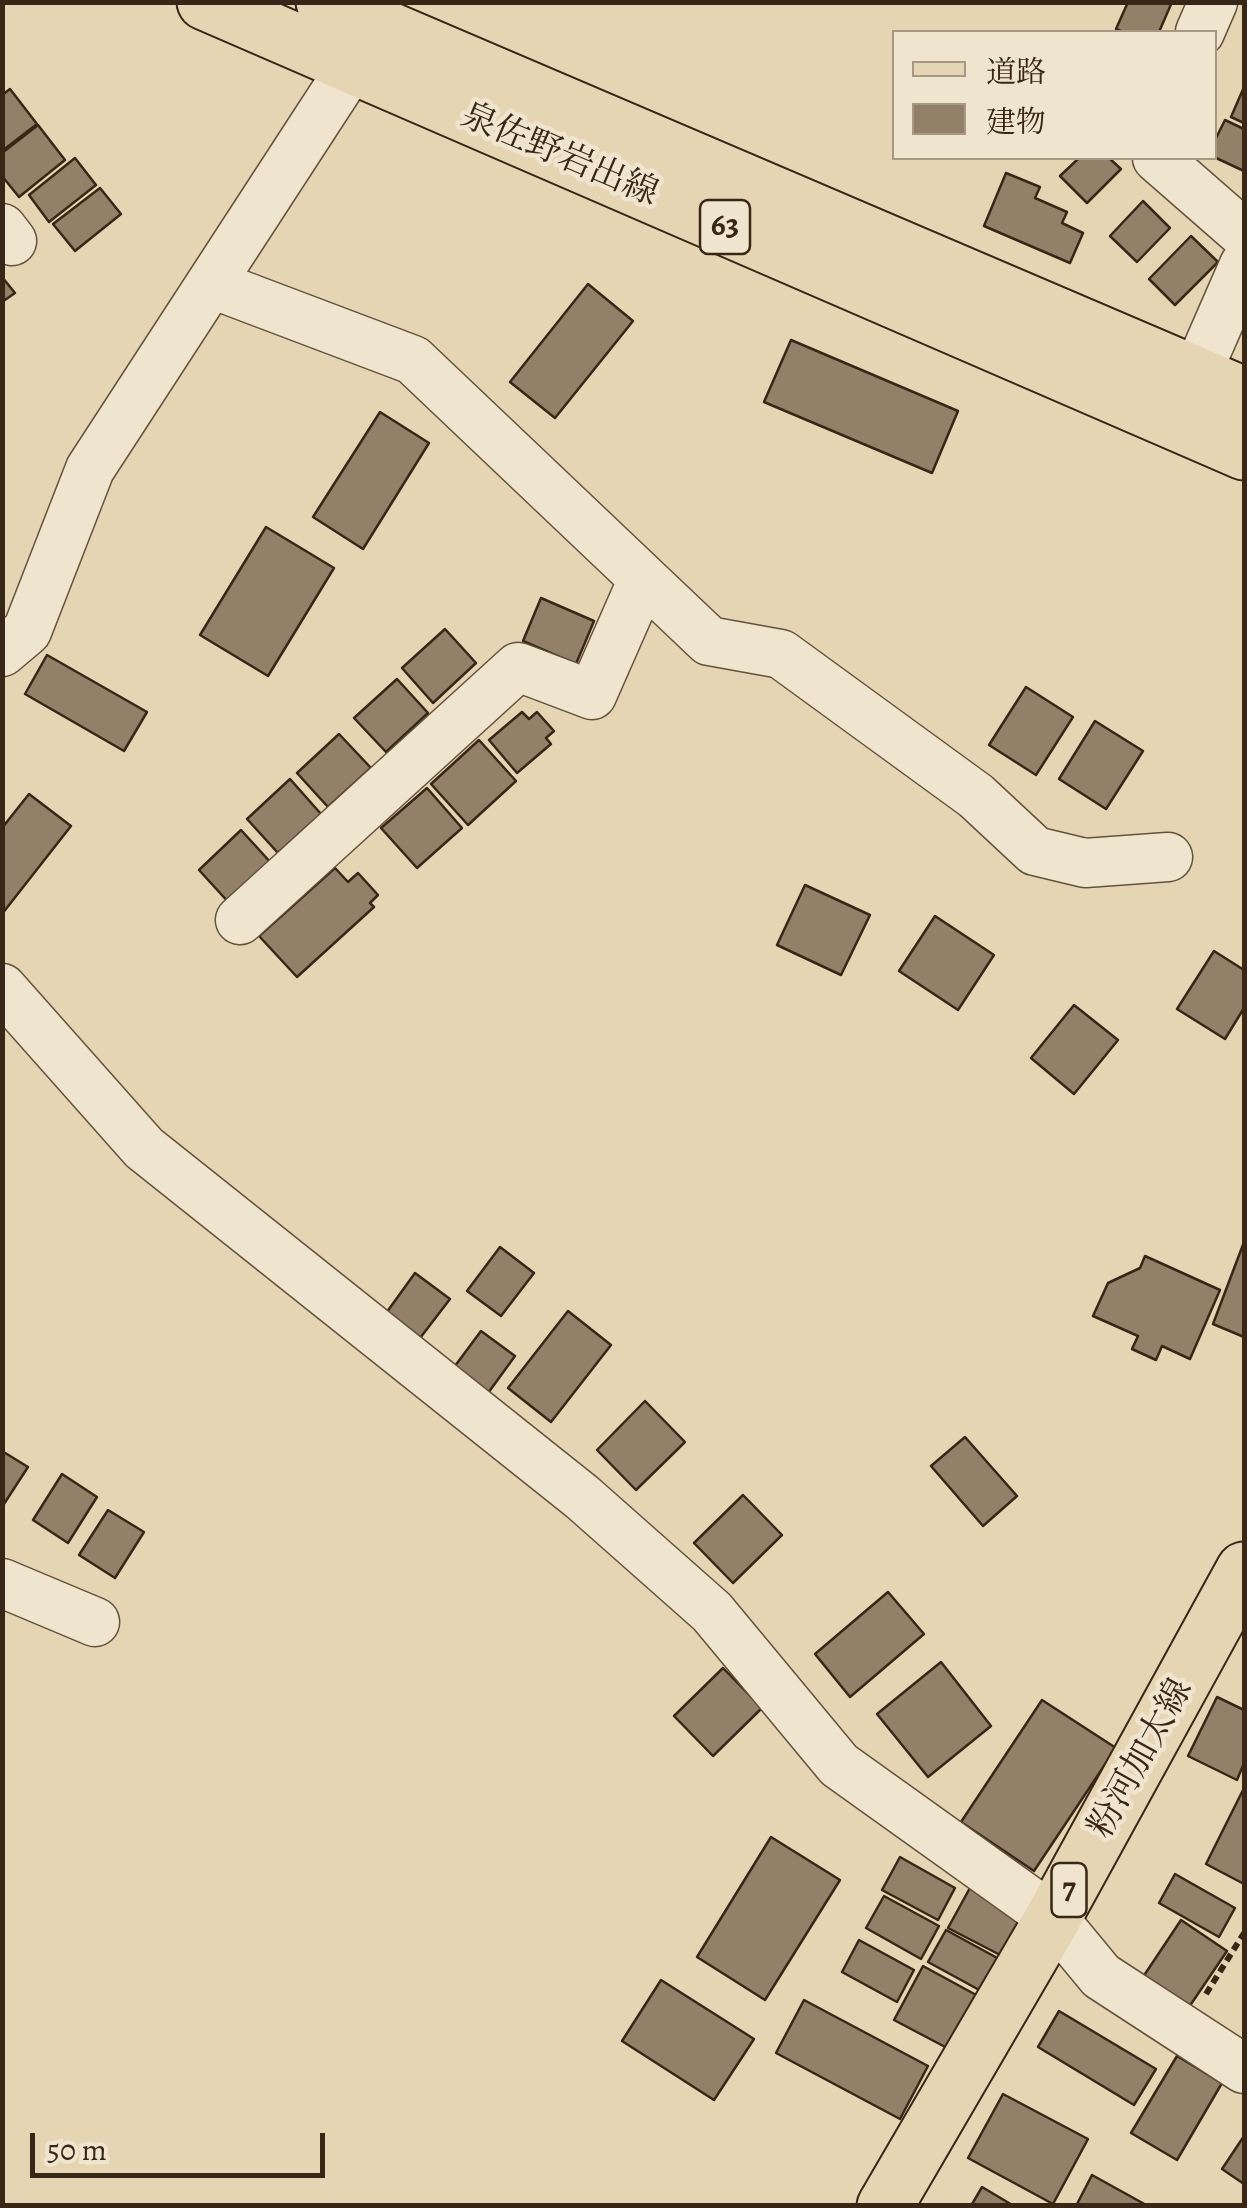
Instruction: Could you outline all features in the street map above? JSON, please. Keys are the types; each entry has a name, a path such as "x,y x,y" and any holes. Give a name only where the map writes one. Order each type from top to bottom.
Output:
{"main road":[{"name":"泉佐野岩出線","path":"205,2 374,31 1220,385"},
{"name":"泉佐野岩出線","path":"324,2 374,31 1244,452"},
{"name":"粉河加太線","path":"885,2206 1053,1918 1244,1570"}],"street":[{"path":"1201,30 1213,2"},
{"path":"2,652 27,631 90,470 374,31"},
{"path":"1160,160 1244,234"},
{"path":"1220,385 1244,265"},
{"path":"212,284 413,360 709,641 782,654 976,796 1035,851 1085,863 1168,856"},
{"path":"240,920 518,666 592,696 642,579"},
{"path":"2,988 144,1148 582,1497 712,1612 840,1765 1053,1918 1101,1976 1244,2070"},
{"path":"2,1582 94,1622"}],"path":[{"path":"1183,2028 1244,1933"}],"building":[{"path":"1128,2 1172,2 1160,30 1116,29"},
{"path":"1244,87 1244,123 1231,117"},
{"path":"10,89 37,124 2,151 2,95"},
{"path":"1225,120 1244,129 1244,171 1217,158 1217,136"},
{"path":"38,125 65,160 19,197 2,176 2,153"},
{"path":"75,158 96,185 49,222 29,195"},
{"path":"1077,160 1111,160 1121,169 1087,203 1060,176"},
{"path":"1006,173 1040,187 1035,198 1067,212 1062,223 1083,233 1070,263 984,226"},
{"path":"100,188 121,214 75,251 53,224"},
{"path":"1143,201 1170,228 1137,262 1110,236"},
{"path":"1191,236 1218,262 1175,305 1149,279"},
{"path":"2,277 15,293 2,302"},
{"path":"588,284 633,321 555,418 510,382"},
{"path":"791,340 958,411 932,473 764,402"},
{"path":"380,412 429,443 363,549 313,517"},
{"path":"266,527 334,568 268,676 200,635"},
{"path":"541,598 594,621 576,664 523,641"},
{"path":"445,629 476,663 433,703 402,668"},
{"path":"47,655 147,712 124,751 25,694"},
{"path":"397,679 428,713 386,752 354,718"},
{"path":"1026,687 1073,717 1036,775 989,745"},
{"path":"522,712 529,719 537,712 554,731 546,738 551,744 517,773 489,740"},
{"path":"1095,721 1143,751 1106,809 1059,779"},
{"path":"339,734 371,768 328,807 297,773"},
{"path":"479,740 516,781 468,825 431,784"},
{"path":"290,779 321,814 278,853 247,819"},
{"path":"427,788 462,828 417,868 381,828"},
{"path":"29,794 71,826 2,914 2,828"},
{"path":"241,830 273,865 230,904 199,870"},
{"path":"335,868 348,882 358,873 378,895 370,903 374,907 297,977 259,936"},
{"path":"805,885 870,915 841,975 777,945"},
{"path":"935,916 994,955 958,1010 899,971"},
{"path":"1214,951 1244,970 1244,1008 1225,1039 1177,1009"},
{"path":"1074,1005 1118,1040 1074,1094 1031,1058"},
{"path":"1244,1242 1244,1337 1213,1324"},
{"path":"500,1247 534,1273 501,1316 467,1291"},
{"path":"1145,1256 1220,1290 1190,1359 1162,1346 1156,1360 1132,1349 1138,1336 1093,1316 1108,1283 1140,1268"},
{"path":"415,1273 450,1299 417,1342 384,1316"},
{"path":"568,1311 611,1345 551,1422 508,1388"},
{"path":"481,1331 515,1356 483,1400 449,1374"},
{"path":"645,1401 685,1442 636,1490 597,1450"},
{"path":"965,1437 1017,1496 983,1526 931,1466"},
{"path":"2,1451 28,1467 2,1507"},
{"path":"62,1474 97,1497 68,1543 33,1520"},
{"path":"743,1495 782,1535 733,1583 694,1543"},
{"path":"108,1510 144,1532 115,1578 79,1555"},
{"path":"888,1592 924,1634 850,1697 815,1654"},
{"path":"941,1662 991,1726 928,1777 877,1714"},
{"path":"723,1668 762,1708 713,1756 674,1716"},
{"path":"1217,1697 1244,1710 1244,1763 1237,1780 1188,1756"},
{"path":"1042,1700 1116,1748 1034,1871 961,1822"},
{"path":"1244,1790 1244,1884 1206,1864"},
{"path":"771,1837 840,1880 765,2000 697,1957"},
{"path":"900,1857 955,1888 938,1920 882,1890"},
{"path":"1175,1874 1235,1908 1219,1937 1159,1903"},
{"path":"971,1886 1026,1915 1004,1957 948,1928"},
{"path":"884,1896 939,1926 921,1959 866,1928"},
{"path":"1181,1920 1227,1951 1187,2010 1141,1980"},
{"path":"946,1930 1001,1960 983,1992 928,1962"},
{"path":"859,1940 914,1970 897,2002 842,1972"},
{"path":"923,1966 978,1996 949,2049 894,2020"},
{"path":"661,1980 754,2039 714,2100 622,2041"},
{"path":"804,2000 928,2066 900,2119 776,2053"},
{"path":"1059,2011 1156,2069 1134,2105 1038,2047"},
{"path":"1177,2056 1222,2083 1177,2160 1131,2133"},
{"path":"1003,2094 1088,2139 1053,2204 968,2158"},
{"path":"1244,2136 1244,2184 1222,2169"},
{"path":"1092,2175 1148,2206 1076,2206"},
{"path":"982,2187 1014,2206 971,2206"}]}
